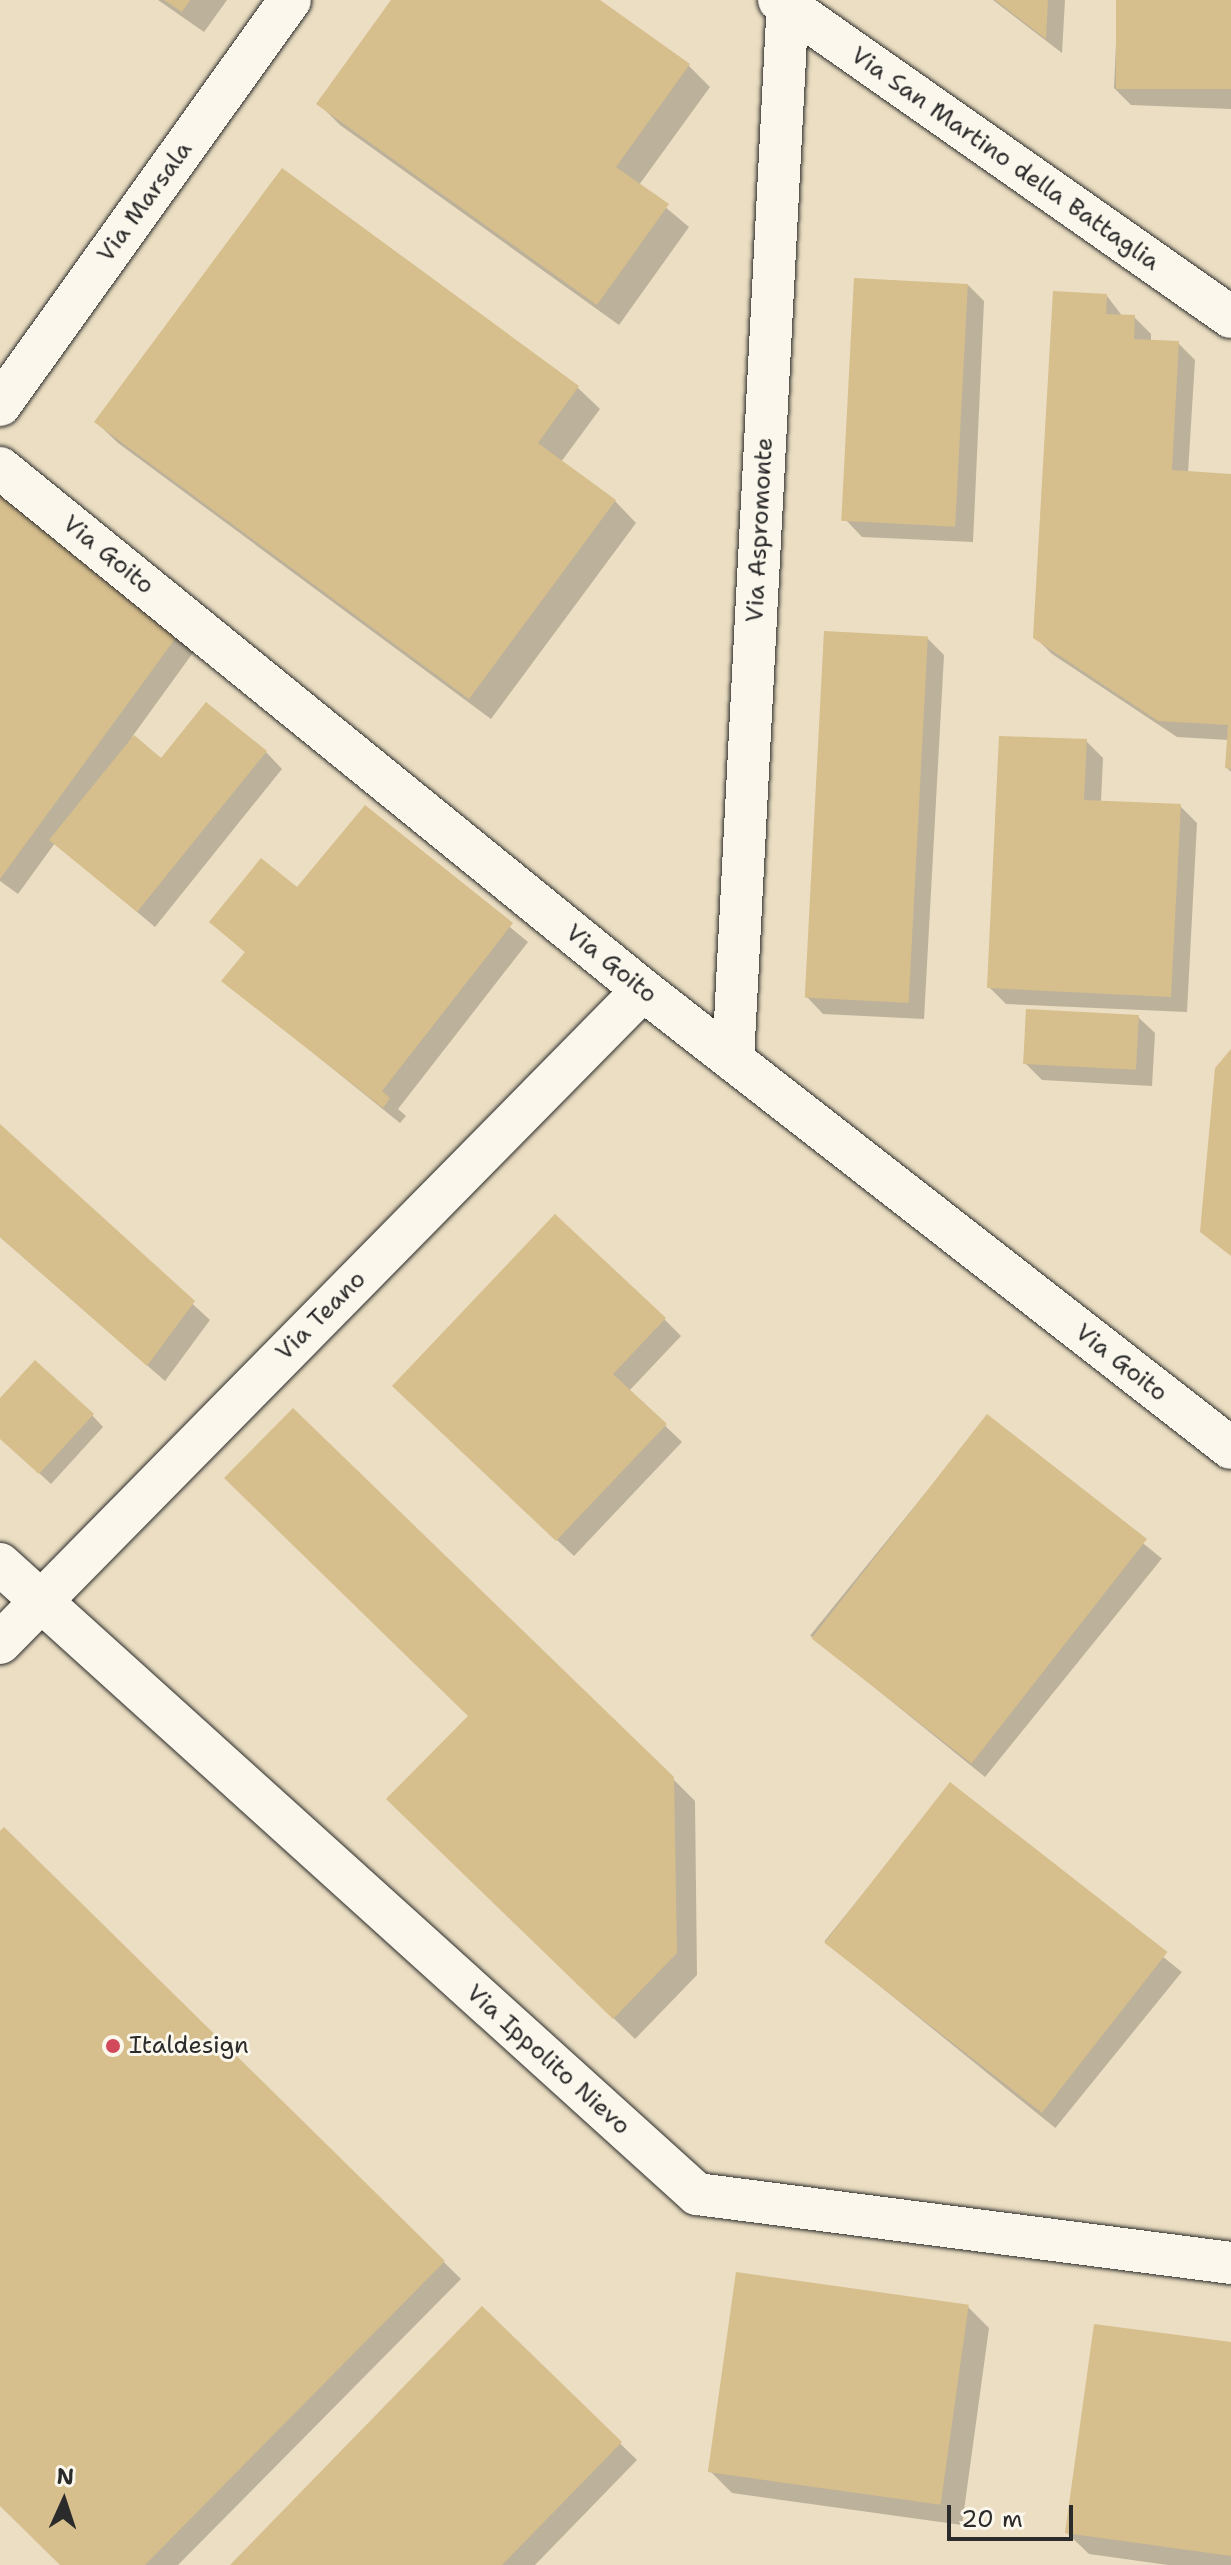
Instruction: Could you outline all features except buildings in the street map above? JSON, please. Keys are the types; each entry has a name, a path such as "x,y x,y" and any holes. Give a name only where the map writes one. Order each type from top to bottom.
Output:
{"street":[{"name":"Via Marsala","path":"0,405 290,0"},
{"name":"Via San Martino della Battaglia","path":"785,2 1231,317"},
{"name":"Via Aspromonte","path":"733,1060 785,2"},
{"name":"Via Goito","path":"0,468 643,990 1231,1448"},
{"name":"Via Teano","path":"0,1643 643,990"},
{"name":"Via Ippolito Nievo","path":"0,1564 697,2194 1231,2263"}],"shaded area":[{"path":"0,0 1231,0 1231,2565 0,2565"}],"place":[{"name":"Italdesign","path":"113,2046"}]}
